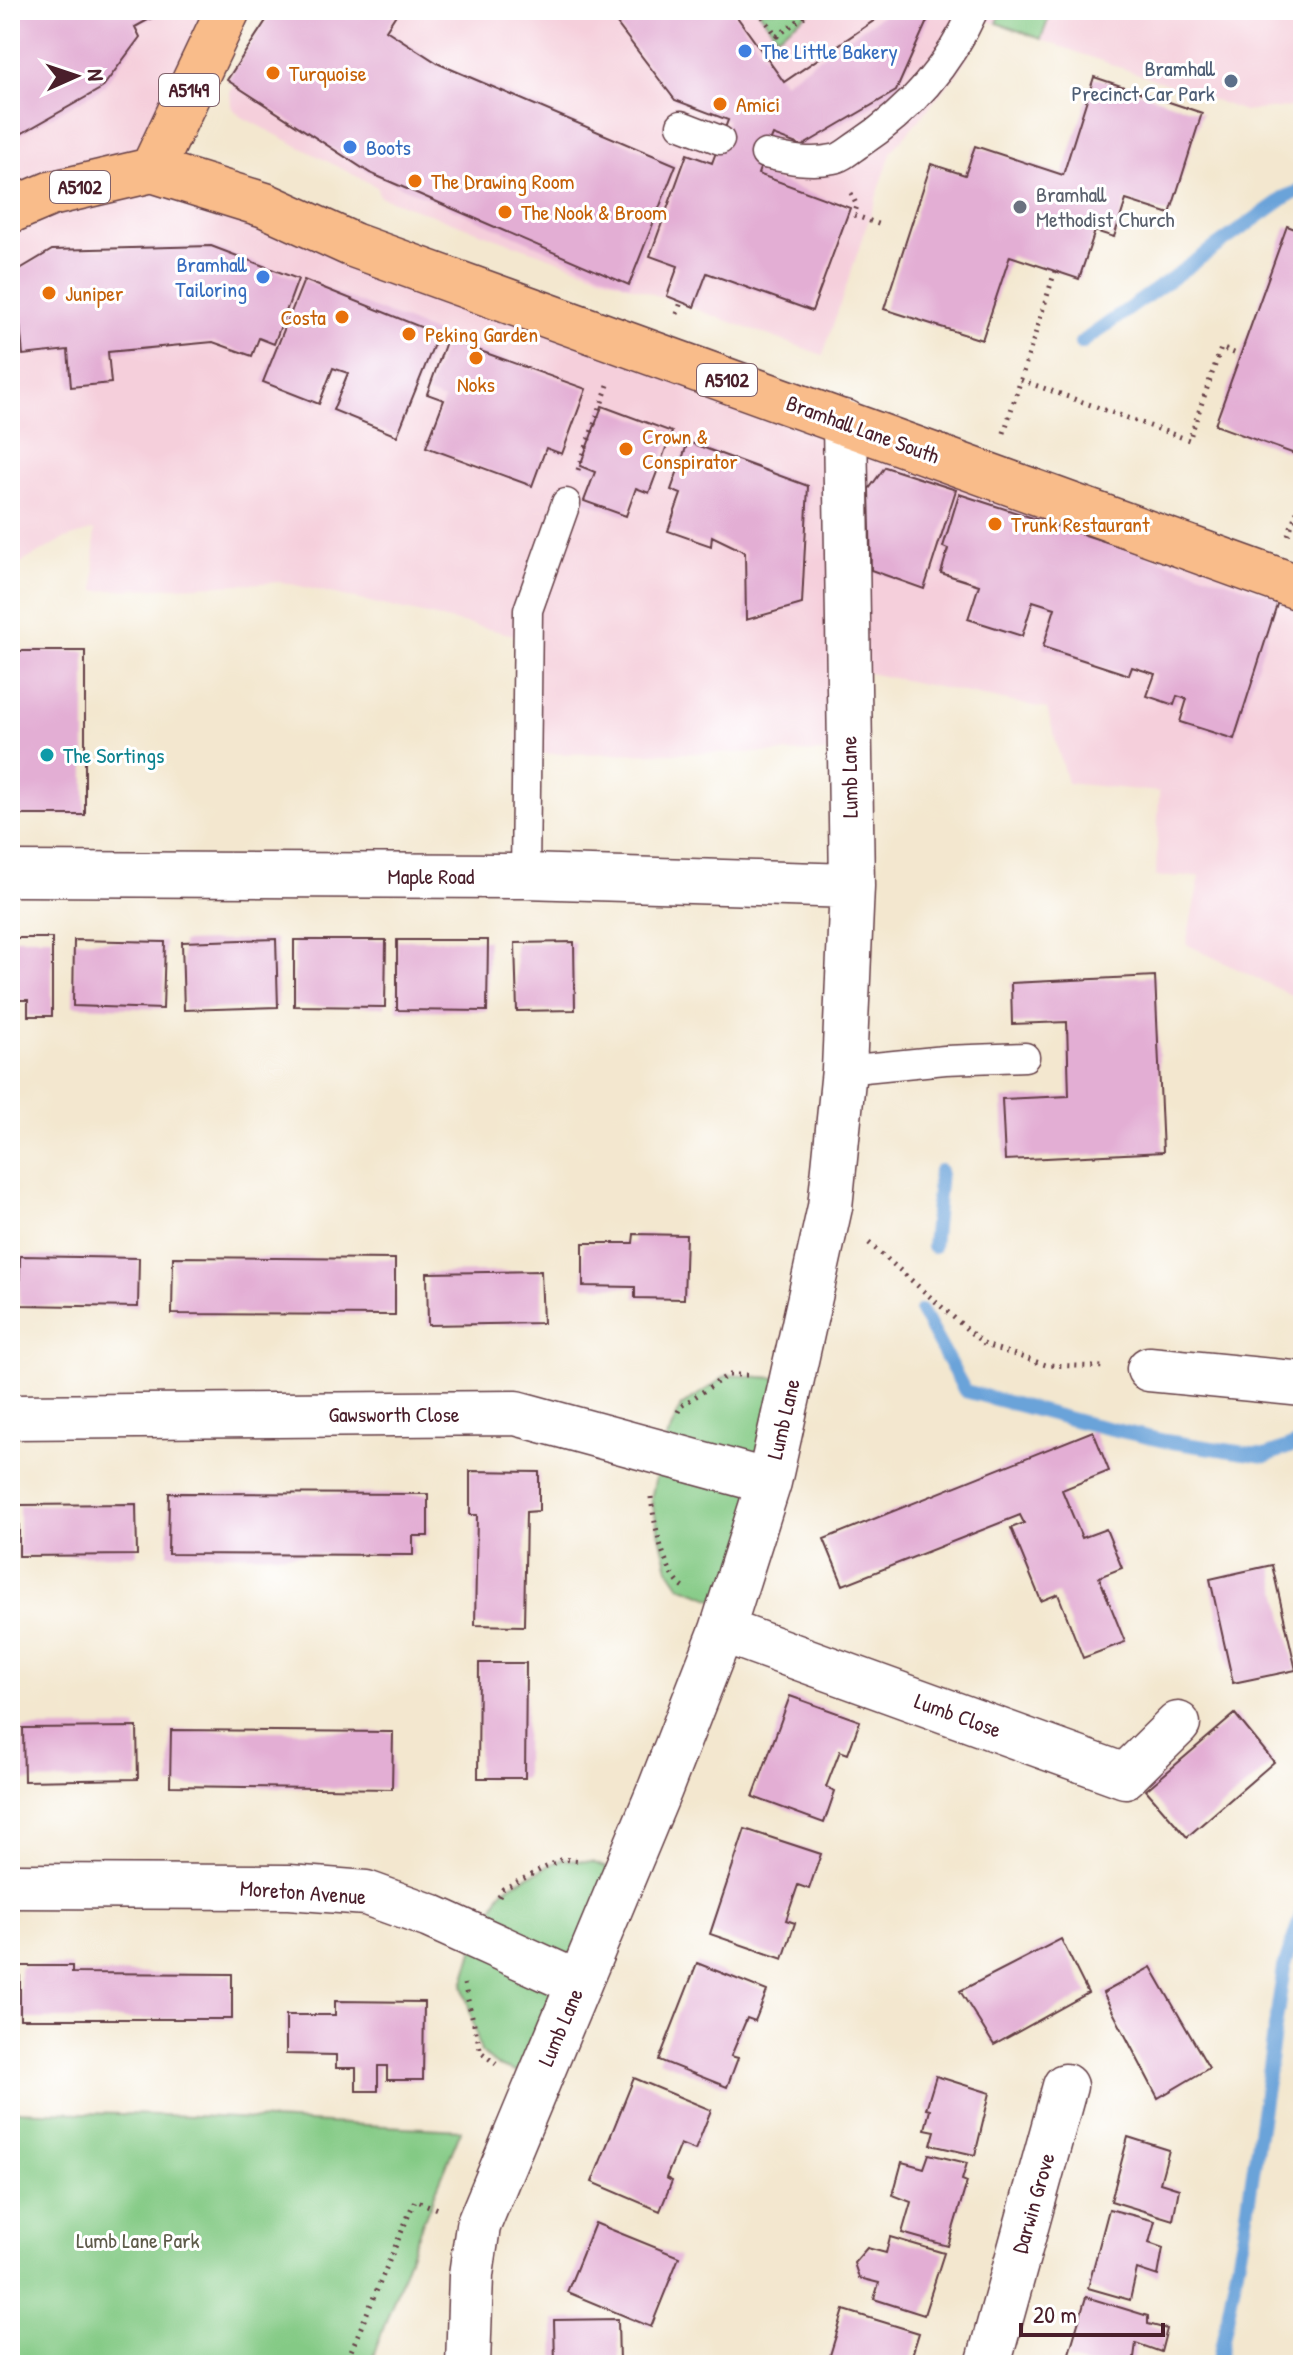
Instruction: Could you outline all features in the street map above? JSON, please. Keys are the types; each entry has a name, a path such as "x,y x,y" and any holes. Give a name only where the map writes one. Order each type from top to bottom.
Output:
{"main road":[{"name":"A5149","path":"152,170 228,10"},
{"name":"A5102","path":"10,211 50,194 152,170"},
{"name":"Bramhall Lane South","path":"152,170 265,205 353,245 1303,589"}],"street":[{"name":"Lumb Lane","path":"468,2365 471,2275 478,2226 660,1789 722,1630 769,1482 830,1207 844,1070 852,886 845,422"},
{"name":"Maple Road","path":"10,874 525,876 852,886"},
{"path":"1149,1369 1303,1384"},
{"name":"Gawsworth Close","path":"10,1417 516,1413 769,1482"},
{"name":"Lumb Close","path":"722,1630 1125,1776 1178,1724"},
{"name":"Moreton Avenue","path":"10,1886 289,1887 366,1893 430,1916 578,1983"},
{"name":"Darwin Grove","path":"988,2365 1065,2086"}],"lane":[{"path":"765,154 802,161 836,159 880,130 919,96 965,31 974,10"},
{"path":"681,125 720,140"},
{"path":"525,876 528,610 566,503"},
{"path":"844,1070 945,1060 1025,1057"}],"path":[{"path":"758,10 777,36"},
{"path":"768,60 777,36 813,10"},
{"path":"836,159 857,206 854,215 881,225"},
{"path":"990,475 1055,271"},
{"path":"566,503 623,343"},
{"path":"1021,380 1189,440 1221,348 1239,355"},
{"path":"830,1207 985,1345 1046,1365 1149,1369"},
{"path":"345,2365 415,2200 478,2226"}],"shaded area":[{"path":"10,10 230,10 153,169 1303,588 1303,1001 1186,944 1200,876 1156,877 1159,792 1067,783 1047,709 848,669 848,752 518,754 519,636 282,582 95,591 94,530 62,540 10,569"},
{"path":"271,10 1303,10 1303,106 1244,111 988,21 958,73 892,151 823,355 379,196 377,187 240,116 231,106 230,91"}],"green space":[{"path":"758,10 813,10 777,36"},
{"path":"1002,10 1052,10 1041,39 997,23"},
{"path":"728,1375 792,1379 729,1605 680,1586 668,1568 651,1499 661,1452 681,1406"},
{"path":"562,1859 592,1862 624,1875 537,2079 498,2066 481,2052 463,1985 477,1937 503,1889"},
{"name":"Lumb Lane Park","path":"10,2111 196,2116 461,2130 415,2241 370,2365 10,2365"}],"building":[{"path":"10,10 166,10 135,27 140,37 102,88 10,140"},
{"path":"273,10 399,10 386,30 439,64 676,165 629,285 370,173 227,80"},
{"path":"732,10 784,82 885,13 882,10 932,10 896,91 802,146 773,135 765,154 758,174 850,208 812,311 707,273 694,307 667,296 678,266 650,256 687,154 712,163 728,120 675,100 608,12"},
{"name":"Bramhall Methodist Church","path":"1094,77 1202,113 1170,214 1126,200 1114,237 1095,231 1079,279 1010,256 982,340 884,309 931,164 965,175 975,146 1063,175"},
{"path":"1287,226 1303,232 1303,457 1215,425"},
{"path":"211,246 298,279 274,344 259,338 252,356 213,342 108,352 111,383 71,387 68,350 23,355 15,272 52,250"},
{"path":"304,280 438,334 397,436 333,410 348,373 333,368 319,404 263,382"},
{"path":"447,339 586,389 562,454 546,448 532,486 426,447 444,400 427,394"},
{"path":"10,376 17,402 10,404"},
{"name":"Crown & Conspirator","path":"602,406 672,432 649,493 636,488 626,516 584,501 595,472 580,466"},
{"path":"688,442 808,486 802,604 746,620 745,552 712,536 711,546 668,531 681,494 671,490"},
{"path":"885,467 956,490 924,589 871,570 869,489"},
{"path":"959,494 1279,598 1234,739 1180,722 1187,699 1177,696 1174,705 1147,696 1155,674 1132,667 1129,675 1043,647 1055,608 1033,601 1022,636 968,619 979,585 941,573 948,549 943,547"},
{"name":"The Sortings","path":"12,651 85,651 85,815 10,815"},
{"path":"10,938 52,938 52,1016 28,1016 28,1000 10,1000"},
{"path":"276,939 278,1007 184,1010 182,942"},
{"path":"74,940 165,942 163,1009 73,1006"},
{"path":"294,940 386,940 385,1007 294,1006"},
{"path":"397,940 488,940 487,1011 397,1010"},
{"path":"574,942 575,1010 517,1011 515,943"},
{"path":"1155,976 1163,1152 1005,1160 1002,1099 1069,1096 1067,1022 1012,1024 1011,983"},
{"path":"634,1234 686,1235 684,1299 635,1298 635,1287 583,1286 583,1243 633,1243"},
{"path":"20,1256 139,1258 138,1307 19,1305"},
{"path":"173,1257 395,1259 395,1315 172,1314"},
{"path":"541,1271 543,1323 428,1325 427,1273"},
{"path":"1093,1431 1109,1471 1062,1490 1082,1538 1106,1529 1122,1568 1099,1577 1125,1642 1083,1658 1058,1594 1041,1601 1011,1528 1024,1523 1020,1515 843,1585 824,1539"},
{"path":"470,1471 539,1472 539,1511 526,1512 524,1626 475,1625 477,1515 470,1515"},
{"path":"169,1493 428,1494 428,1536 413,1536 413,1555 168,1554"},
{"path":"136,1504 137,1555 19,1556 19,1505"},
{"path":"1272,1565 1296,1670 1233,1683 1210,1579"},
{"path":"479,1663 526,1663 525,1778 478,1778"},
{"path":"790,1696 860,1721 848,1754 840,1751 826,1787 835,1791 824,1823 753,1797"},
{"path":"1235,1714 1274,1762 1187,1837 1146,1790"},
{"path":"137,1727 138,1779 24,1781 23,1728"},
{"path":"171,1730 393,1732 392,1789 170,1786"},
{"path":"745,1829 821,1854 809,1889 798,1885 786,1920 795,1923 783,1959 710,1934"},
{"path":"1061,1939 1088,1993 994,2045 960,1991"},
{"path":"697,1963 767,1991 755,2021 747,2018 731,2056 738,2058 727,2087 659,2060"},
{"path":"20,1966 72,1966 72,1973 232,1974 232,2019 20,2019"},
{"path":"1151,1967 1209,2068 1158,2098 1103,1993"},
{"path":"335,2001 424,2002 423,2080 387,2080 387,2066 378,2066 378,2091 356,2091 356,2068 336,2068 336,2055 286,2054 286,2015 335,2015"},
{"path":"936,2076 990,2093 975,2155 931,2145 935,2131 925,2129 930,2110 926,2109"},
{"path":"634,2078 711,2110 695,2150 680,2144 666,2178 672,2181 660,2211 592,2182"},
{"path":"1128,2137 1169,2150 1160,2183 1179,2189 1173,2220 1111,2201"},
{"path":"929,2154 967,2163 962,2180 967,2182 948,2246 902,2233 911,2202 893,2195 902,2162 924,2168"},
{"path":"1109,2209 1155,2221 1149,2243 1163,2248 1158,2276 1137,2269 1130,2300 1088,2288"},
{"path":"595,2223 679,2257 651,2327 567,2292"},
{"path":"890,2237 944,2253 924,2315 874,2299 879,2283 859,2278 854,2263 867,2248 886,2253"},
{"path":"1086,2297 1148,2316 1148,2324 1167,2329 1161,2352 1136,2343 1133,2365 1122,2361 1122,2365 1084,2365 1067,2360"},
{"path":"844,2310 919,2333 909,2365 827,2365"},
{"path":"618,2319 619,2362 647,2361 647,2365 555,2365 554,2320"}],"waterway":[{"path":"1081,343 1287,196 1303,190"},
{"path":"933,1247 940,1171"},
{"path":"921,1311 965,1391 1165,1441 1265,1456 1303,1442"},
{"path":"1218,2365 1244,2232 1284,1968 1303,1910"}],"place":[{"name":"The Little Bakery","path":"745,51"},
{"name":"Turquoise","path":"273,73"},
{"name":"Bramhall Precinct Car Park","path":"1231,81"},
{"name":"Amici","path":"720,104"},
{"name":"Boots","path":"350,147"},
{"name":"The Drawing Room","path":"415,181"},
{"name":"Bramhall Methodist Church","path":"1020,207"},
{"name":"The Nook & Broom","path":"505,212"},
{"name":"Bramhall Tailoring","path":"263,277"},
{"name":"Juniper","path":"49,293"},
{"name":"Costa","path":"342,317"},
{"name":"Peking Garden","path":"409,334"},
{"name":"Noks","path":"476,358"},
{"name":"Crown & Conspirator","path":"626,449"},
{"name":"Trunk Restaurant","path":"995,524"},
{"name":"The Sortings","path":"47,755"}]}
